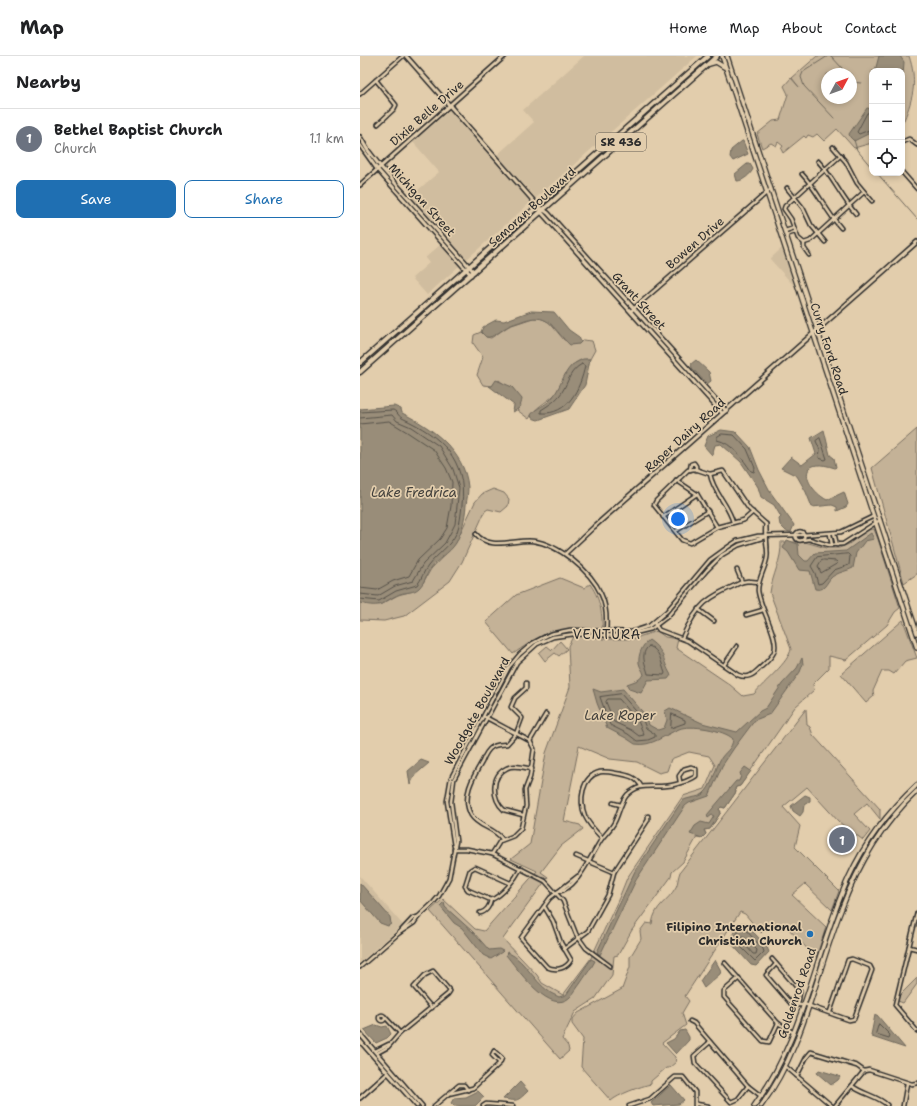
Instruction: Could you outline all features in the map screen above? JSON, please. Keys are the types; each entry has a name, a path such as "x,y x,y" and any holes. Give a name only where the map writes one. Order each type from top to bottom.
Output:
{"main road":[{"name":"Semoran Boulevard","path":"360,363 708,56"},
{"name":"Semoran Boulevard","path":"360,372 717,56"},
{"name":"Curry Ford Road","path":"722,56 917,648"},
{"name":"Curry Ford Road","path":"727,56 878,516 916,626 917,633"},
{"path":"709,64 719,63 726,69"},
{"path":"736,100 746,125 750,127"},
{"path":"648,118 647,114 655,103"},
{"path":"611,150 613,145 637,124 638,117"},
{"path":"746,130 750,133 759,154"},
{"path":"585,174 585,167 589,161"},
{"path":"774,212 782,231 786,236"},
{"path":"782,238 786,241 797,269"},
{"path":"791,264 797,279 801,281"},
{"path":"820,353 830,377 833,379"},
{"path":"831,387 835,389 840,405 843,409"},
{"path":"893,576 897,581 911,623 916,626"},
{"path":"912,632 915,633 917,638"},
{"path":"889,822 891,814 917,785"},
{"name":"Goldenrod Road","path":"754,1106 777,1072 794,1033 836,910 859,856 884,820 917,785"},
{"name":"Goldenrod Road","path":"761,1106 785,1066 798,1038 840,912 868,853 889,822 917,791"},
{"path":"868,853 868,848 884,825 884,820"}],"street":[{"path":"360,94 403,56"},
{"name":"Grant Street","path":"406,56 450,104 538,206 632,310 652,329 724,412"},
{"name":"Dixie Belle Drive","path":"360,185 505,56"},
{"path":"376,80 396,105 394,109 378,124"},
{"name":"Michigan Street","path":"360,137 379,168"},
{"path":"904,140 909,140 917,145"},
{"name":"Michigan Street","path":"360,145 473,273"},
{"path":"833,147 850,166 857,183 872,201"},
{"path":"809,256 804,248 804,243 798,238 791,219 784,209 786,204 794,196 841,155"},
{"path":"818,160 856,214"},
{"path":"802,174 810,183 824,209 841,228"},
{"path":"905,175 917,189"},
{"path":"787,188 803,208 808,221 825,242"},
{"name":"Bowen Drive","path":"632,310 771,189"},
{"path":"804,243 818,233 864,192"},
{"path":"785,231 794,228"},
{"path":"786,236 795,232"},
{"name":"Raper Dairy Road","path":"565,554 917,242"},
{"name":"Grant Street","path":"632,310 649,332 724,412"},
{"path":"410,319 415,323"},
{"path":"649,332 652,329"},
{"path":"851,447 855,445"},
{"path":"690,470 691,464 694,463 696,470"},
{"path":"656,622 656,626 663,632 682,638 742,677 754,674 771,657 775,650 774,641 759,595 759,582 767,559 766,524 746,504 725,472 710,474 690,470 684,472 656,501 654,508 676,531 682,540 690,543 717,527 744,520 753,512"},
{"path":"710,474 712,484 730,514 732,522"},
{"path":"676,480 697,494 717,527"},
{"path":"663,517 697,494"},
{"path":"676,531 708,511"},
{"name":"Woodgate Boulevard","path":"454,849 447,801 453,777 510,669 520,654 533,643 550,634 570,630 631,632 642,629 656,622 718,553 737,541 758,536 766,537 832,533 849,529 874,516 878,516"},
{"path":"799,535 799,540 809,539 823,544 836,545 848,541 862,530 876,524 880,520"},
{"path":"832,533 836,545"},
{"path":"832,533 832,545"},
{"path":"476,534 481,539 492,544 521,540 540,542 565,554 591,578 601,594 607,613 606,636"},
{"path":"799,535 803,540"},
{"name":"Woodgate Boulevard","path":"510,669 527,652 553,637 574,634 606,636 632,635 656,626 722,555 739,544 766,537"},
{"path":"737,570 742,582"},
{"path":"682,638 698,609 713,595 742,582 759,582"},
{"path":"698,609 714,621"},
{"path":"746,615 763,610"},
{"path":"656,622 659,624 663,632"},
{"path":"724,665 738,646"},
{"path":"502,839 474,818 469,810 468,796 472,780 489,749 497,745 507,744 516,734 522,718 511,707 515,698 526,688 526,683"},
{"path":"530,741 546,714"},
{"path":"485,717 530,741 534,749 532,769 525,790 526,806 521,828 517,833 502,839 497,844 492,854"},
{"path":"523,815 504,810 494,796 494,786 503,771 507,768 516,766 532,769"},
{"path":"544,906 553,921 557,936 571,960 568,964 558,969 547,967 521,938 544,906 557,892 568,888 580,874 590,860 602,838 613,825 621,805 627,795 641,786 665,786 680,782 696,776 696,769 691,766 684,769 679,776 680,782"},
{"path":"602,838 589,823 583,808 584,788 589,778 601,772 631,776 636,779 641,786"},
{"name":"Woodgate Boulevard","path":"360,967 399,933 414,923 418,916 433,903 445,887 449,878 456,841 451,802 453,777"},
{"path":"613,803 621,805"},
{"path":"564,949 588,931 606,898 614,872 648,820 648,816"},
{"path":"450,825 454,824"},
{"path":"454,849 467,849 492,854 539,876 557,892 567,910 579,939 594,956 610,966"},
{"path":"576,856 590,860 614,872"},
{"path":"491,900 465,889 470,870 475,867 510,883"},
{"path":"480,913 484,912 491,900 498,897 521,868"},
{"path":"836,910 840,912"},
{"path":"917,913 895,1005 917,1031"},
{"path":"909,947 917,949"},
{"path":"772,959 800,991 798,1005"},
{"path":"776,964 766,975 792,1005 809,1006 850,1020 856,1018 872,970 870,966 852,959 848,960 830,1012"},
{"path":"725,963 778,1023 794,1033"},
{"path":"376,1052 389,1044 400,1033 432,1008 448,994 450,991 433,971 425,975 414,987 432,1008"},
{"path":"739,978 724,991 724,997 763,1041 769,1042 778,1023"},
{"path":"385,1017 400,1033"},
{"path":"690,1021 694,1023 748,1086 761,1096"},
{"path":"360,1034 422,1106"},
{"path":"360,1041 416,1106"},
{"path":"710,1042 694,1056 693,1061 731,1102 738,1099 748,1086"},
{"path":"448,1094 468,1090 500,1063 502,1058 494,1051 492,1055 500,1063"},
{"path":"797,1076 806,1058 812,1052 857,1066 864,1072"},
{"path":"785,1066 834,1106 864,1072 869,1070 907,1083 917,1083"},
{"path":"360,1098 391,1070"},
{"path":"629,1106 636,1105 650,1099 675,1077 680,1077 694,1089 695,1105 708,1106"},
{"path":"903,1106 907,1083"},
{"path":"434,1106 461,1084 468,1090"},
{"path":"852,1086 864,1094 884,1101 887,1105"},
{"path":"483,1106 486,1104 513,1106"}],"shaded area":[{"path":"584,56 697,56 536,198 497,155 534,122 523,110"},
{"path":"817,56 909,56 914,80 912,96 905,117 905,68 869,68 869,144 854,148 837,129 824,141 817,134 813,137 808,135 806,138 804,136 783,153 781,149 783,146 778,142 776,146 771,143 762,148 757,134 773,121 780,120 788,94 784,86 791,78 799,87 792,78"},
{"path":"450,110 531,202 467,259 411,196 439,172 413,142"},
{"path":"440,245 459,266 427,295 412,278 429,263 425,258"},
{"path":"782,248 795,287 770,259"},
{"path":"533,318 540,318 549,322 564,340 579,344 583,340 592,341 595,350 590,359 579,361 570,367 556,393 535,410 529,419 517,410 521,406 512,387 505,385 499,380 492,386 483,385 477,375 483,357 473,343 474,335 481,332 486,337 491,338 509,326"},
{"path":"917,429 917,574 904,583 872,468"},
{"path":"493,489 504,493 509,499 508,506 501,512 488,509 485,511 462,562 450,581 404,616 384,621 360,620 360,603 380,605 398,595 413,591 423,583 431,569 455,544 475,502 482,494"},
{"path":"868,529 874,529 900,608 895,612 887,625 846,660 829,656 829,668 813,684 814,690 795,707 740,786 736,787 736,792 725,808 721,807 719,809 721,812 710,829 704,830 706,834 702,838 697,837 683,862 672,872 671,877 632,930 618,955 614,956 612,975 595,999 575,1012 562,1039 568,1046 569,1051 560,1059 430,911 443,899 475,929 484,931 537,871 511,859 530,844 546,753 570,687 568,646 577,629 568,629 543,636 513,654 486,622 516,595 560,578 584,588 590,584 597,597 601,610 602,639 632,639 657,631 665,637 678,639 676,648 729,684 743,696 754,694 786,660 791,649 770,593 780,555 781,542 805,542 826,548 839,548 849,544","holes":["579,746 610,759 637,762 659,773 667,771 671,759 689,752 709,756 715,765 705,789 683,796 627,878 591,958 563,995 542,983 537,975 503,939 548,877 541,872 561,846 583,829 580,825 564,821"]},
{"path":"903,620 917,658 905,661 894,674 889,671 882,671 873,691 874,696 866,703 841,674"},
{"path":"560,641 567,649 559,656 555,653 545,661 539,653 547,646 552,650"},
{"path":"806,709 807,725 810,727 813,735 880,809 880,819 867,803 854,814 870,831 863,840 839,822 807,787 783,807 800,826 795,847 839,891 832,910 805,884 792,895 826,927 816,958 786,926 781,930 777,926 771,924 761,933 745,914 740,912 685,996 689,1001 682,1013 686,1025 662,1043 675,1057 676,1062 669,1068 666,1068 651,1081 651,1084 618,1096 611,1101 581,1067 583,1039 572,1024 572,1020 578,1013 622,989 630,967 630,957 641,939 640,931 646,923 652,924 656,912 676,887 680,872"},
{"path":"360,876 403,925 360,962"},
{"path":"917,978 917,984 903,1003 898,1001 899,996"}],"water":[{"path":"879,56 900,56 904,62 904,68 876,68"},
{"path":"867,108 869,108 869,134 854,141 849,134"},
{"path":"742,141 748,154 733,161 730,157 731,150"},
{"path":"747,164 750,164 753,169 752,171 744,179 737,181 735,174"},
{"path":"531,311 554,312 569,330 579,337 581,342 579,344 570,345 551,324 540,319 533,318 507,327 491,337 486,337 481,332 483,327 496,320 504,321"},
{"path":"583,359 590,359 585,385 569,409 538,420 532,418 531,415 548,402 555,394 568,369"},
{"path":"696,360 709,372 711,381 707,384 692,368 691,364"},
{"path":"496,380 512,387 522,399 521,404 515,411 513,412 514,405 489,386 492,386"},
{"name":"Lake Fredrica","path":"394,406 401,409 402,413 435,433 453,451 465,474 468,487 466,510 462,529 456,543 433,565 423,583 417,590 400,594 382,604 368,605 360,603 360,409"},
{"path":"721,430 736,432 750,447 759,470 771,493 794,525 791,532 786,531 780,525 779,519 781,517 774,505 761,497 758,487 741,462 721,444 715,445 712,455 704,446 708,436"},
{"path":"824,430 830,455 834,458 836,467 822,465 814,466 809,469 807,474 813,488 827,500 844,492 848,504 846,507 837,511 837,507 832,505 812,507 797,476 781,468 791,457 802,465 816,454 811,438"},
{"path":"871,533 874,539 865,541 856,553 853,568 832,577 822,589 815,589 810,571 799,570 788,552 783,548 787,540 798,544 799,555 805,561 808,561 815,553 846,551"},
{"path":"649,640 659,649 671,675 668,679 648,680 641,693 629,689 627,684 638,680 644,675 639,665 639,657 642,647"},
{"name":"Lake Roper","path":"802,658 803,664 800,672 770,714 755,720 734,748 722,766 709,796 689,803 685,806 636,880 600,955 597,952 635,871 682,801 701,795 706,791 711,783 720,760 730,748 733,739 723,733 691,727 679,729 647,744 635,744 607,728 593,689 601,692 623,689 646,716 649,725 658,730 664,728 667,720 665,711 670,708 702,723 737,732 760,711 766,708 782,684 797,668"},
{"path":"421,760 429,763 415,775 410,785 408,771"},
{"path":"745,767 751,771 740,786 736,787 736,792 725,808 721,807 719,809 721,812 710,829 704,830 706,834 702,838 690,834 695,826 701,822 709,824 714,816 712,815 708,818 707,815 736,781 739,781 741,776 740,773"},
{"path":"805,795 810,797 810,801 804,805 803,812 800,816 793,811 791,806"},
{"path":"360,883 390,917 391,924 388,926 380,923 360,900"},
{"path":"444,902 445,907 473,932 489,950 499,949 503,951 491,959 483,955 462,928 454,923 440,906"},
{"path":"741,923 745,923 767,947 769,952 756,966 751,965 730,942 730,938"},
{"path":"507,952 521,962 544,988 559,997 566,995 591,959 595,961 572,995 566,1000 558,1002 541,994 532,986 506,955"},
{"path":"715,960 721,971 720,974 704,988 700,981"},
{"path":"875,1015 877,1015 905,1048 872,1037 871,1035"},
{"path":"376,1025 382,1027 387,1026 391,1034 387,1038 376,1043 364,1030"},
{"path":"685,1030 689,1040 676,1054 666,1043 674,1039 680,1031"},
{"path":"819,1070 840,1077 831,1085 817,1073"},
{"path":"520,1082 528,1091 517,1100 503,1099"},
{"path":"671,1085 684,1100 679,1104 653,1106 651,1103"},
{"path":"478,1091 484,1097 475,1106 454,1106 451,1103 454,1098 466,1097"}],"waterway":[{"path":"828,56 803,72 801,77 804,86 834,118"},
{"path":"831,56 842,68"},
{"path":"857,83 861,83"},
{"path":"854,140 857,150 869,164"},
{"path":"880,176 917,219"}],"place":[{"name":"Bethel Baptist Church","path":"842,840"},
{"name":"Filipino International Christian Church","path":"810,934"}],"district":[{"name":"VENTURA","path":"607,634"}]}
